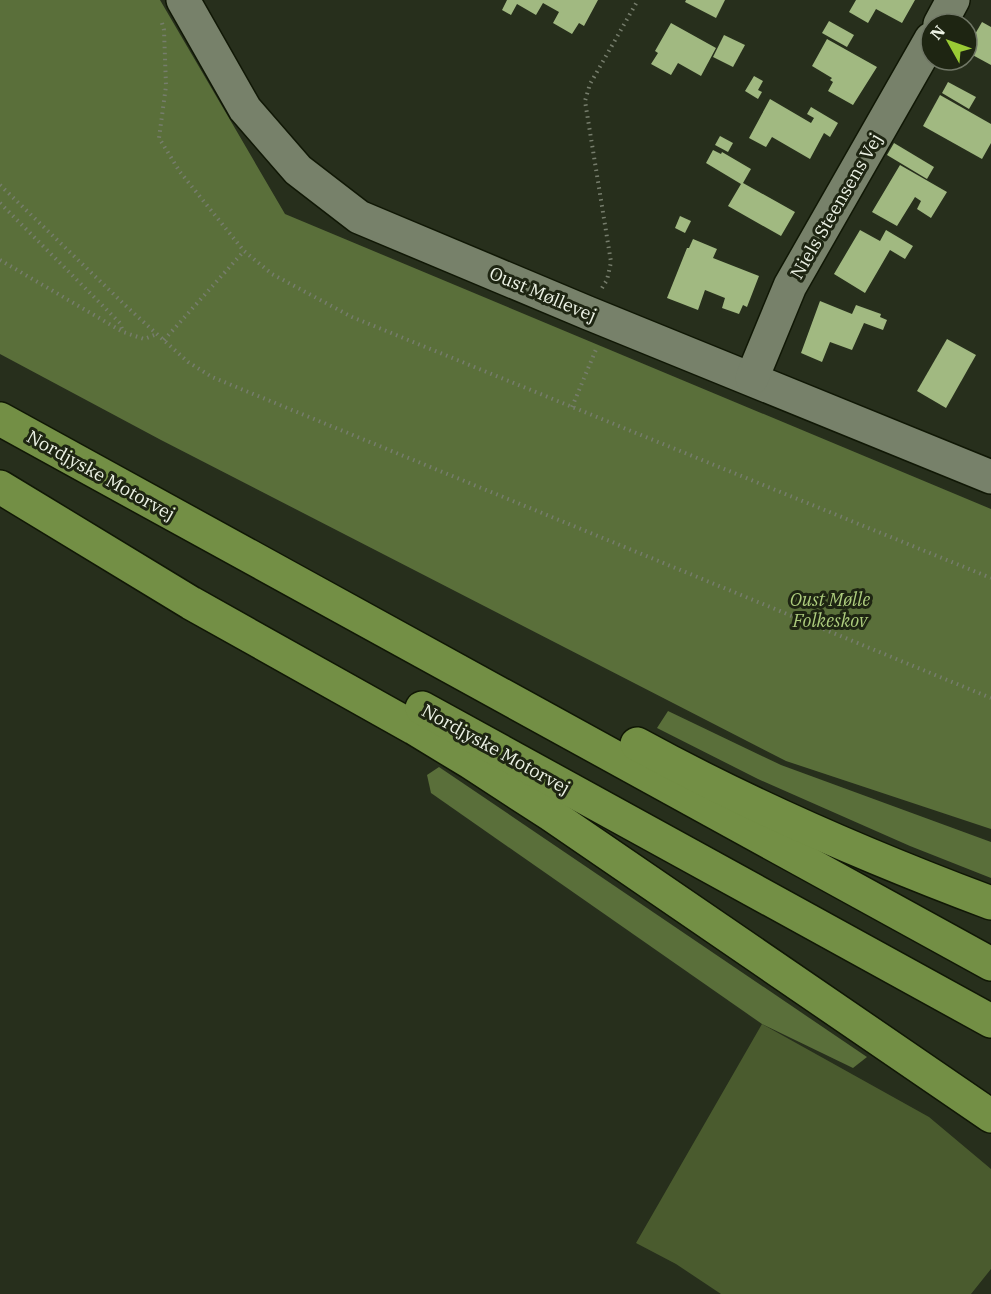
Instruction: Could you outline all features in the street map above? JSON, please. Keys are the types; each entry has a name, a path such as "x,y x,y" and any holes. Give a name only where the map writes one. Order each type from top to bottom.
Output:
{"highway":[{"path":"0,418 308,565 668,760 753,802 860,850 991,903"},
{"name":"Nordjyske Motorvej","path":"0,418 991,964"},
{"name":"Nordjyske Motorvej","path":"0,476 991,1021"},
{"path":"0,487 191,603 414,728 470,762 550,814 984,1114"}],"street":[{"name":"Oust Møllevej","path":"172,11 245,109 298,170 359,217 991,477"},
{"name":"Niels Steensens Vej","path":"752,378 790,286 919,60"}],"path":[{"path":"572,407 611,262 585,100 590,84 638,0"},
{"path":"172,11 164,30 166,86 159,138 180,172 244,251 273,274 352,317 991,578"},
{"path":"0,185 127,307 188,362 212,377 991,698"},
{"path":"0,203 120,323 123,332"},
{"path":"164,340 244,251"},
{"path":"0,260 123,332 144,339 157,334"}],"green space":[{"name":"Oust Mølle Folkeskov","path":"0,0 160,0 285,214 991,509 991,829 786,761 161,440 0,354"},
{"path":"668,711 781,765 991,842 991,878 910,846 758,779 657,728"},
{"path":"439,767 867,1057 853,1068 762,1024 431,793 427,775"},
{"path":"762,1024 929,1117 991,1169 991,1269 971,1294 721,1294 676,1264 636,1243"}],"building":[{"path":"507,0 598,0 584,26 579,23 572,34 553,23 559,12 543,3 536,15 517,4 511,15 502,10"},
{"path":"686,0 725,0 716,18 685,2"},
{"path":"856,0 915,0 902,23 876,9 868,23 849,12"},
{"path":"829,21 854,35 847,47 822,33"},
{"path":"982,22 991,27 991,65 979,58 979,27"},
{"path":"671,23 716,48 701,76 678,63 671,75 651,64 658,53 655,51"},
{"path":"724,35 745,45 733,67 713,57"},
{"path":"827,39 877,67 853,105 828,91 833,82 830,80 832,78 812,66"},
{"path":"754,76 763,81 758,90 762,92 758,99 745,91"},
{"path":"948,82 976,97 969,109 942,93"},
{"path":"940,95 991,124 991,143 982,159 923,126"},
{"path":"770,99 811,123 814,118 807,114 811,107 838,123 830,137 824,133 810,159 772,137 766,147 749,138"},
{"path":"720,136 733,143 728,152 715,145"},
{"path":"894,143 934,167 927,179 887,155"},
{"path":"713,150 721,154 722,152 751,169 743,183 795,212 781,236 728,206 741,184 706,163"},
{"path":"900,165 947,192 931,218 917,209 921,201 915,197 897,226 872,212"},
{"path":"680,216 691,221 685,233 675,228"},
{"path":"860,230 880,241 886,230 913,246 905,259 890,250 865,293 834,274"},
{"path":"693,239 717,249 713,258 759,276 747,307 743,305 739,314 722,308 725,298 705,290 698,310 667,298 687,248"},
{"path":"820,301 852,314 856,305 881,314 880,317 887,320 883,330 864,323 852,350 830,342 822,362 801,353"},
{"path":"947,339 976,355 946,408 917,391"}]}
